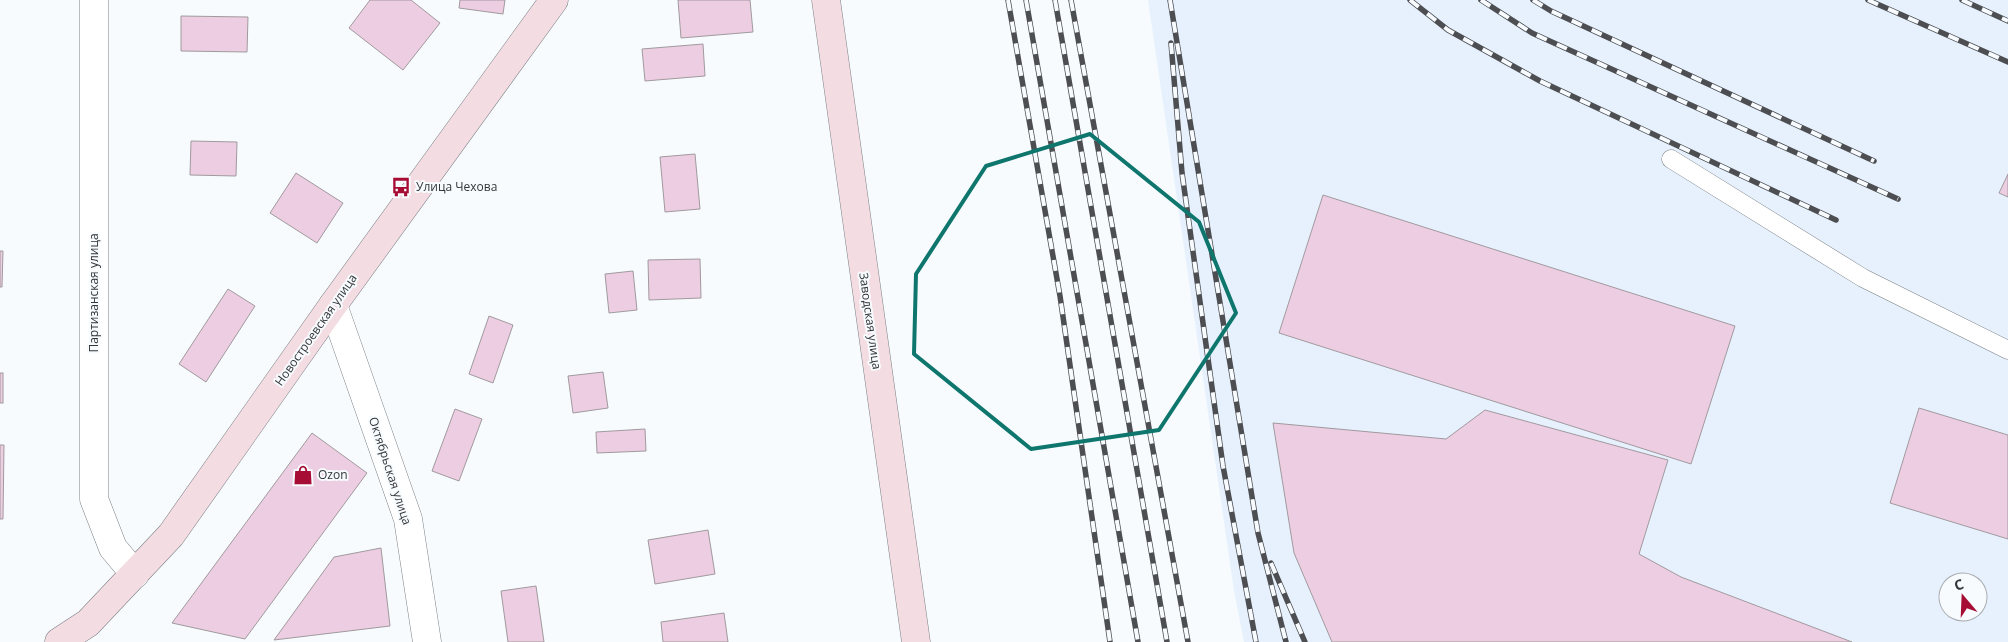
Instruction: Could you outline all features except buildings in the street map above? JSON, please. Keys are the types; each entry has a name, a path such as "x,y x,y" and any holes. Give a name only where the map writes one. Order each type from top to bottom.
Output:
{"street":[{"name":"Партизанская улица","path":"94,0 94,499 113,548 135,574"},
{"name":"Новостроевская улица","path":"59,642 88,623 171,535 333,306 554,0"},
{"name":"Заводская улица","path":"826,0 916,642"},
{"name":"Октябрьская улица","path":"333,306 408,519 427,642"}],"lane":[{"path":"1670,159 1863,278 2008,350"}],"highlighted area":[{"path":"1090,134 1199,222 1236,313 1159,430 1031,449 914,354 916,274 986,166"}],"shaded area":[{"path":"1148,0 2008,0 2008,642 1244,642 1234,591"}],"railway":[{"path":"1008,0 1060,296 1110,642"},
{"path":"1026,0 1138,642"},
{"path":"1055,0 1167,642"},
{"path":"1071,0 1188,642"},
{"path":"1170,0 1258,533 1286,642"},
{"path":"1410,0 1448,30 1540,81 1836,220"},
{"path":"1481,0 1532,33 1898,199"},
{"path":"1533,0 1551,11 1874,161"},
{"path":"1868,0 2008,62"},
{"path":"1962,0 2008,21"},
{"path":"1171,43 1182,173 1223,466 1256,642"},
{"path":"1271,563 1305,642"}],"place":[{"name":"Улица Чехова","path":"401,187"},
{"name":"Ozon","path":"303,475"}]}
